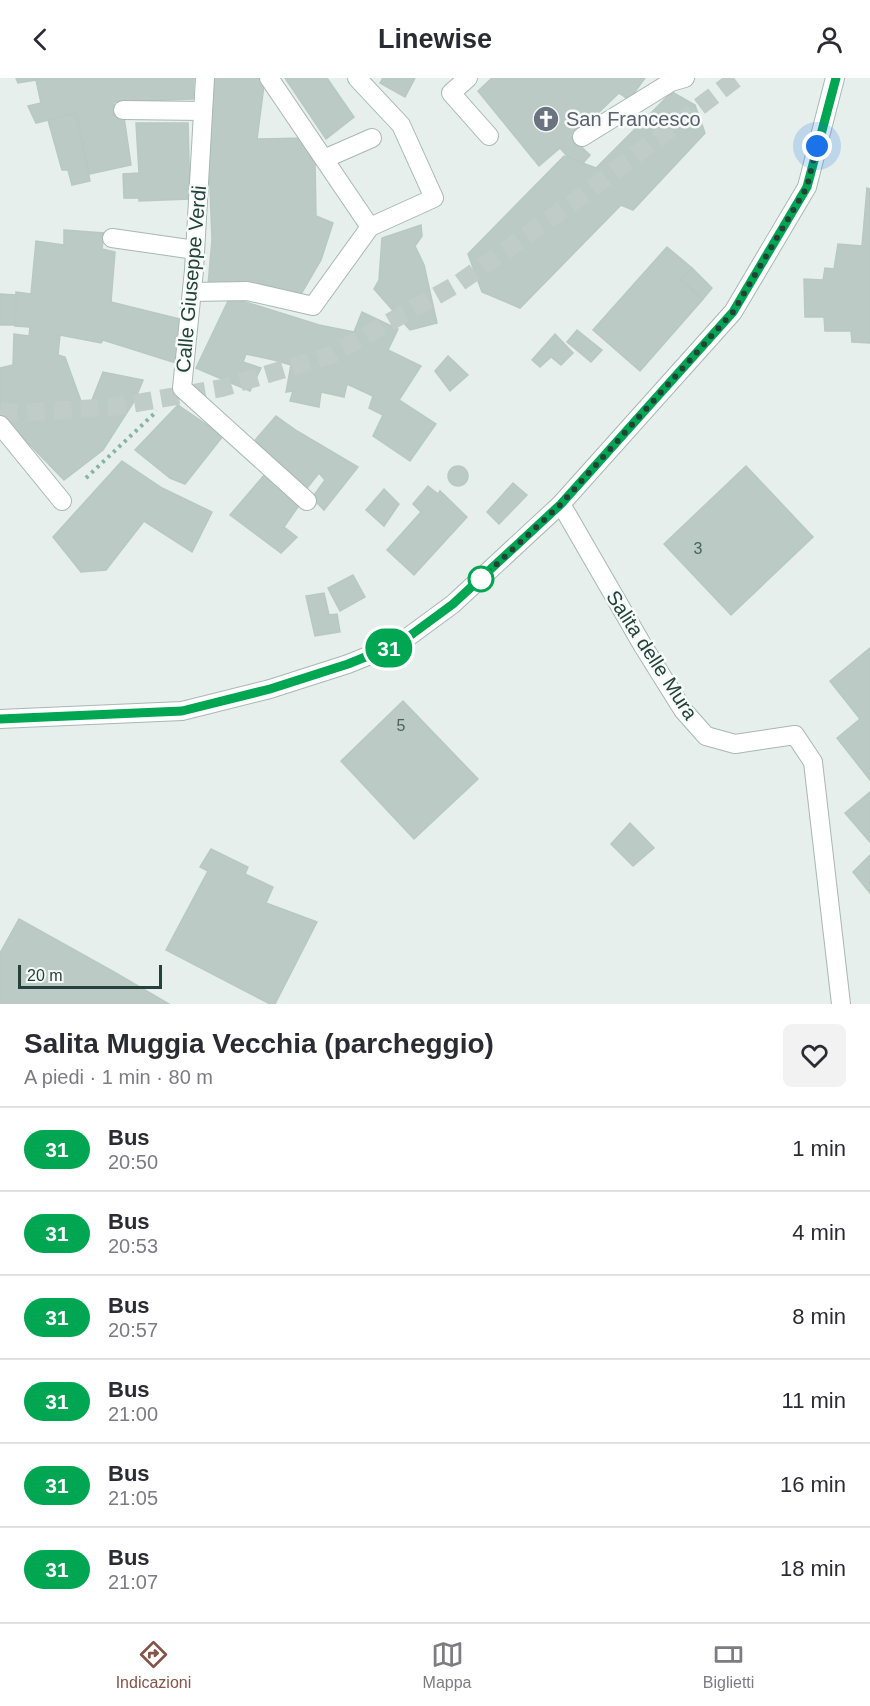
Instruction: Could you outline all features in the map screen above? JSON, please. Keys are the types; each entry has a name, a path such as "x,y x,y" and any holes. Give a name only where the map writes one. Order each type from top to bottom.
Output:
{"street":[{"name":"Calle Giuseppe Verdi","path":"182,388 192,292 205,78"},
{"path":"269,78 370,227"},
{"path":"192,292 247,291 312,306 370,227 434,198 401,125 357,78"},
{"path":"468,78 451,93 489,136"},
{"path":"582,137 671,82 685,78"},
{"path":"0,719 182,711 270,689 348,664 400,643 453,604 561,504 733,312 807,187 830,80"},
{"path":"123,110 203,111"},
{"path":"324,159 372,138"},
{"path":"112,238 195,250"},
{"path":"182,388 307,501"},
{"path":"0,425 62,501"},
{"name":"Salita delle Mura","path":"561,504 683,710 706,735 735,744 795,735 813,762 841,1004"}],"path":[{"name":"Calle Giuseppe Verdi","path":"62,501 182,388"}],"building":[{"path":"16,78 194,78 193,99 114,102 114,108 123,110 131,165 89,174 76,113 36,123 28,106 41,103 36,80 18,83"},
{"path":"209,78 265,78 257,139 308,138 315,162 316,216 333,223 321,260 300,296 208,285 212,240 208,137"},
{"path":"285,78 327,78 354,117 326,139"},
{"path":"383,78 415,78 405,97 380,83"},
{"name":"San Francesco","path":"492,78 645,78 629,100 619,93 572,138 590,155 583,163 568,157 560,148 539,166 478,91"},
{"path":"672,92 695,105 705,133 633,210 621,205 520,308 482,292 468,254 564,156 596,168"},
{"path":"76,113 90,181 72,185 68,170 62,170 48,120"},
{"path":"136,123 188,123 190,199 139,201 139,198 124,198 123,174 139,173"},
{"path":"867,188 870,189 870,343 852,342 851,331 825,331 824,317 805,317 804,279 823,280 825,268 834,269 838,244 862,246"},
{"path":"421,225 422,236 415,246 424,265 437,323 410,330 374,289 379,280 382,238"},
{"path":"64,230 104,233 102,249 115,252 111,302 184,320 176,363 103,340 101,343 60,335 58,355 65,357 86,415 103,372 143,380 135,400 103,450 64,480 0,414 0,368 13,365 14,334 29,336 30,327 15,326 16,292 31,294 36,241 64,245"},
{"path":"667,247 692,268 681,280 703,299 640,371 593,330"},
{"path":"692,268 712,288 703,299 681,280"},
{"path":"0,294 16,295 15,325 0,325"},
{"path":"230,297 319,325 354,332 362,312 398,329 388,350 421,366 399,400 436,424 410,461 373,436 383,415 369,408 373,396 347,384 344,397 321,392 319,407 290,401 293,391 286,392 291,365 246,354 243,362 261,368 250,391 196,368"},
{"path":"577,330 602,350 591,362 567,342"},
{"path":"555,334 573,353 561,365 551,357 540,367 532,360"},
{"path":"448,356 468,375 450,391 435,371"},
{"path":"178,405 223,436 185,484 170,478 135,450"},
{"path":"276,416 358,467 324,510 312,498 325,480 319,473 304,492 250,446"},
{"path":"122,461 162,488 212,512 192,552 144,521 106,570 81,572 53,537"},
{"path":"458,466 465,469 468,476 465,483 458,486 451,483 448,476 451,469"},
{"path":"746,466 813,537 731,615 664,544"},
{"path":"266,473 300,504 284,527 297,537 281,553 230,515"},
{"path":"513,483 527,495 499,524 487,512"},
{"path":"428,486 438,494 440,491 467,517 414,575 387,550 421,512 413,504"},
{"path":"384,489 399,504 384,526 366,510"},
{"path":"353,575 365,597 340,611 328,588"},
{"path":"324,593 329,615 337,614 340,632 315,636 306,596"},
{"path":"870,648 870,780 837,738 860,719 830,681"},
{"path":"403,701 478,779 414,839 341,761"},
{"path":"870,792 870,842 845,813"},
{"path":"630,823 654,848 633,866 611,844"},
{"path":"211,849 248,867 245,874 273,887 266,903 317,922 275,1004 270,1004 166,950 208,871 200,867"},
{"path":"870,855 870,893 853,872"},
{"path":"19,919 169,1004 0,1004 0,953"}],"tunnel":[{"path":"0,411 17,413 114,407 222,388 331,355 459,283 576,200 737,78"}],"bus line":[{"name":"31","path":"0,719 182,711 270,689 348,664 400,643 453,604 561,504 733,312 807,187 836,78"}],"place":[{"name":"San Francesco","path":"546,119"}],"route":[{"path":"481,579 561,504 733,312 807,187 817,146"}]}
